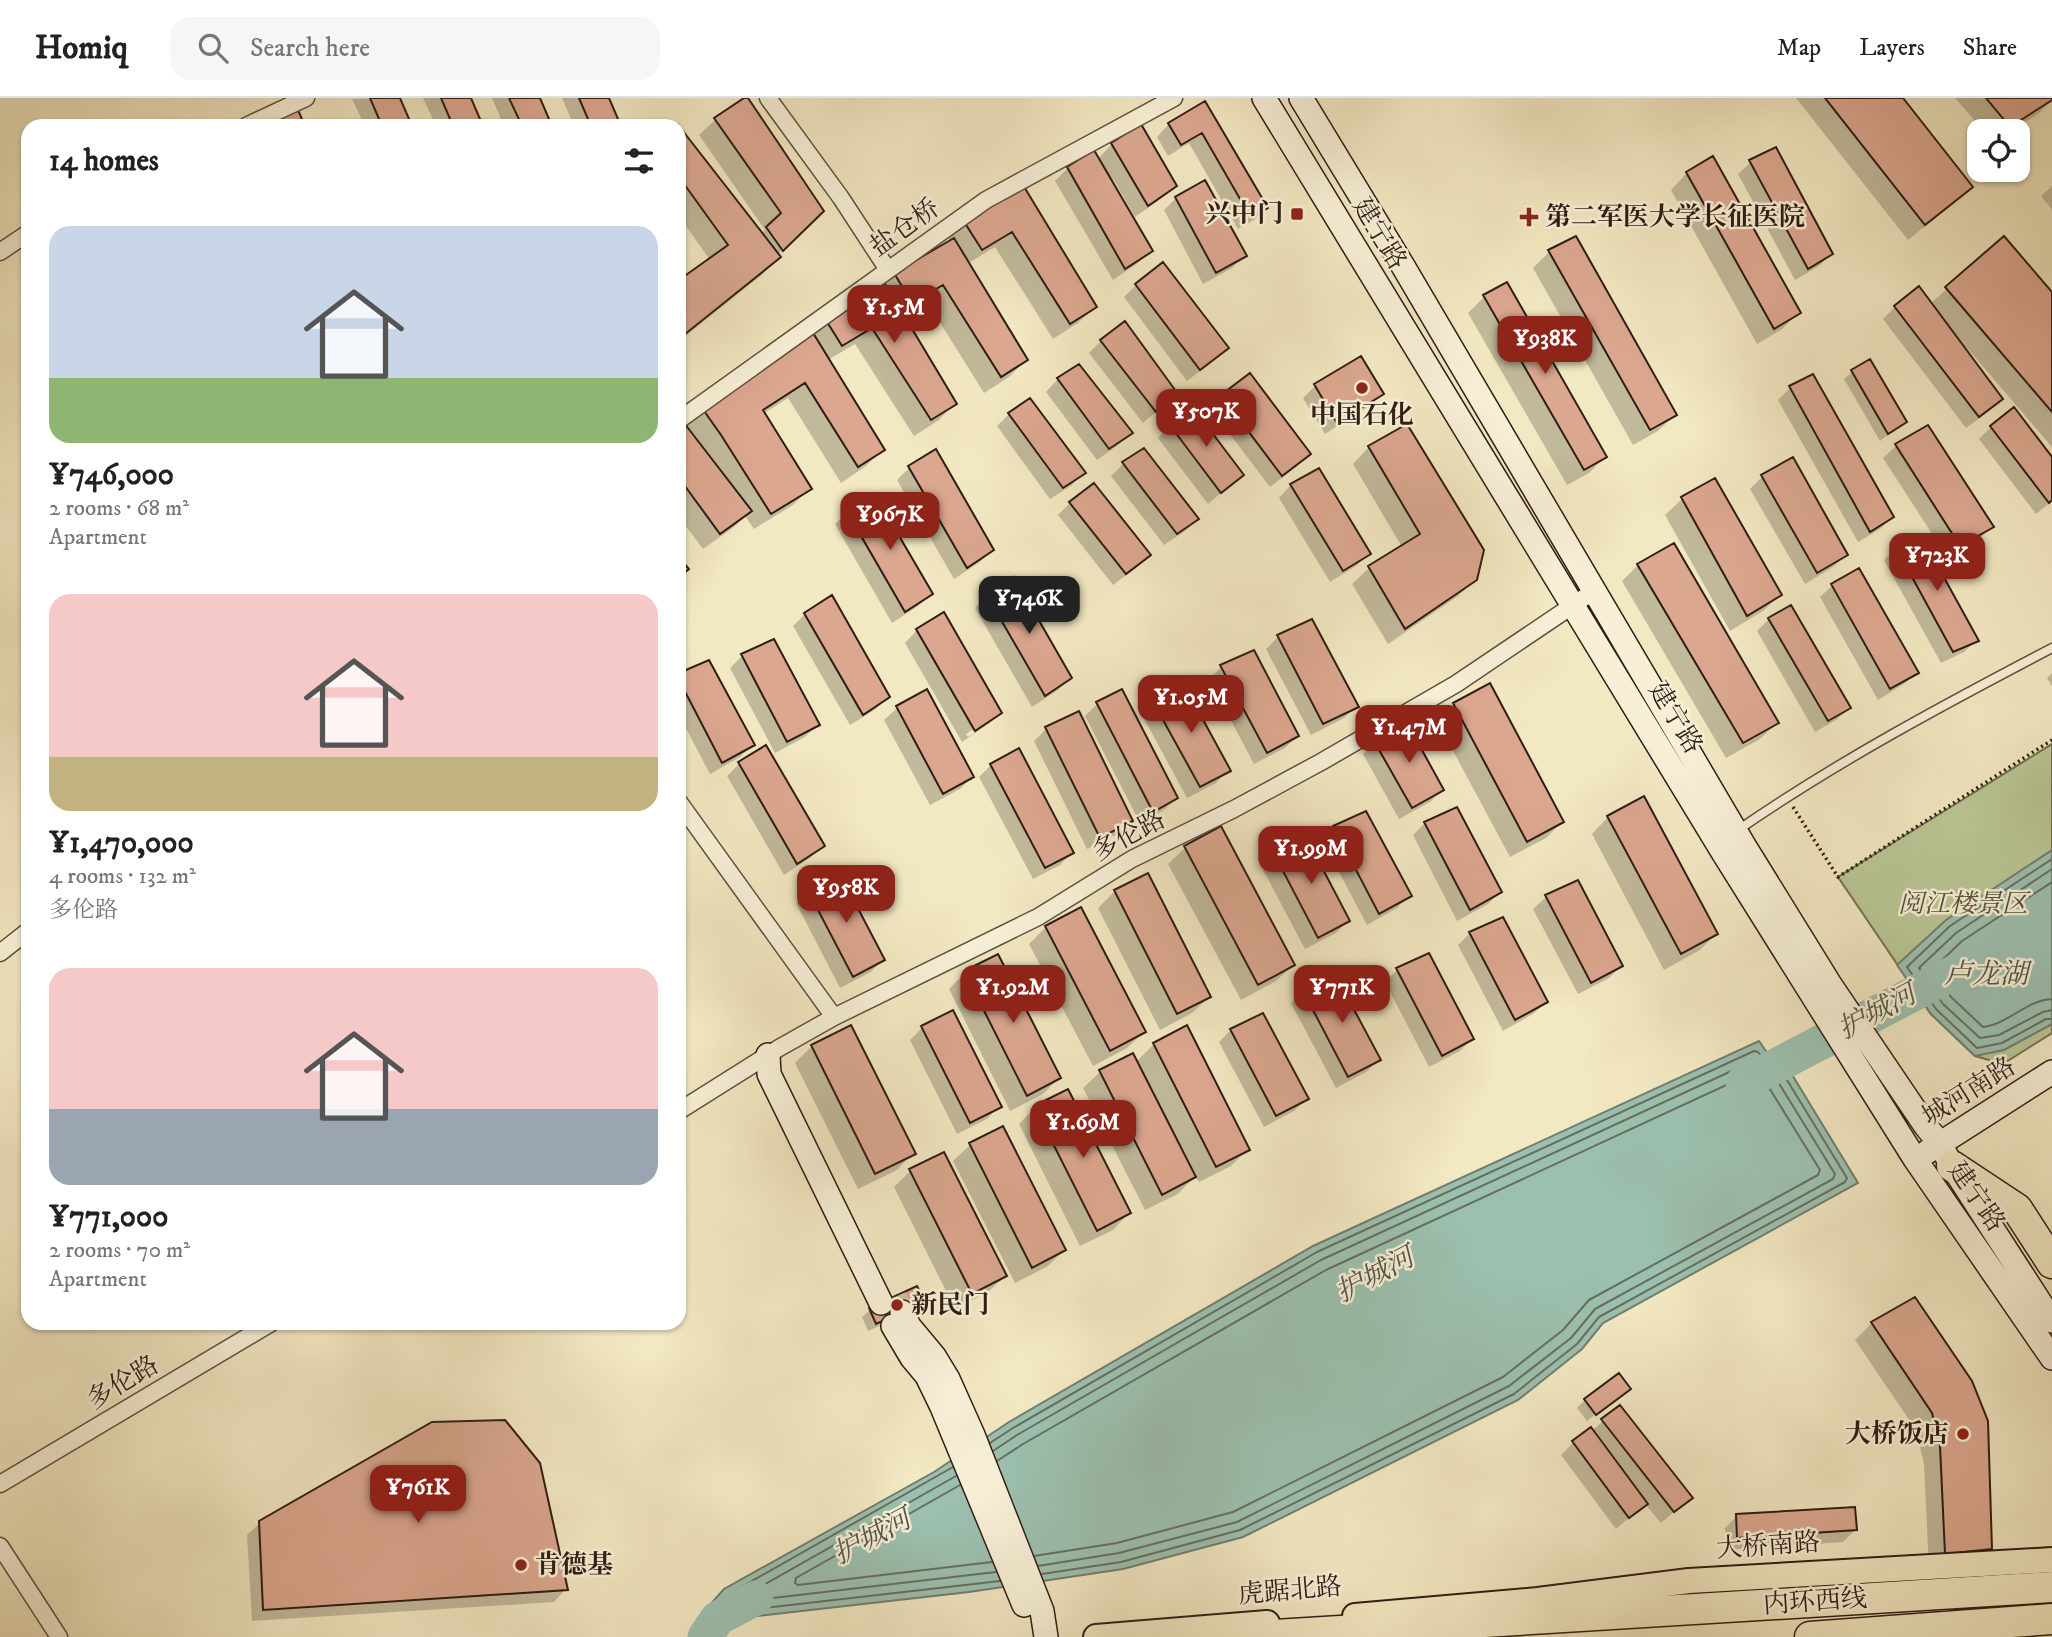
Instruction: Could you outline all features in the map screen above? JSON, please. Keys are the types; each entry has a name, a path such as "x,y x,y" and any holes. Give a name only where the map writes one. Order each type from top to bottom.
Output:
{"highway":[{"path":"1946,1155 2017,1209 2052,1263"},
{"path":"1488,1605 1540,1609 1872,1579 2052,1569"},
{"name":"内环西线","path":"1242,1637 2052,1587"},
{"name":"内环西线","path":"1475,1637 2052,1603"},
{"path":"1810,1637 2052,1619"}],"main road":[{"name":"建宁路","path":"1264,98 1724,854 1820,987 1925,1125 2052,1321"},
{"name":"建宁路","path":"1301,98 1735,831 1915,1159 2052,1359"},
{"path":"768,1055 769,1074 892,1307 934,1356 948,1379 964,1439 1027,1591 1042,1611 1045,1637"},
{"name":"城河南路","path":"1915,1159 1946,1155 2052,1072"},
{"name":"大桥南路","path":"1488,1605 1689,1581 2052,1560"},
{"name":"虎踞北路","path":"1096,1637 1488,1605"}],"street":[{"path":"261,119 306,98"},
{"path":"768,98 841,198 888,270"},
{"name":"盐仓桥","path":"686,415 986,200 1174,98"},
{"path":"0,252 21,238"},
{"name":"多伦路","path":"686,1107 834,1017 1038,917 1132,859 1321,762 1456,684 1594,591"},
{"path":"686,812 834,1017"},
{"path":"0,953 21,936"},
{"name":"多伦路","path":"0,1484 259,1330"},
{"path":"0,1546 59,1637"}],"lane":[{"path":"1735,831 1787,796 1921,717 2052,648"}],"path":[{"path":"1787,796 1838,877 2052,740"}],"green space":[{"name":"阅江楼景区","path":"2052,744 2052,1033 2003,1064 1975,1056 1931,1014 1838,877"}],"water":[{"name":"卢龙湖","path":"2052,850 2052,1024 2004,1050 1975,1056 1931,1014 1897,965 1946,920"},
{"path":"1759,1041 1772,1060 1780,1055 1858,1183 1603,1323 1582,1349 1518,1400 1243,1537 1123,1569 969,1592 705,1622 698,1618 724,1589 934,1472 1009,1422 1313,1246"}],"building":[{"path":"370,98 400,98 409,119 379,119"},
{"path":"441,98 471,98 480,119 450,119"},
{"path":"509,98 540,98 549,119 519,119"},
{"path":"579,98 609,98 618,119 588,119"},
{"path":"748,98 824,211 783,251 766,227 781,213 714,118"},
{"path":"1825,98 1903,98 1973,187 1925,225"},
{"path":"1986,98 2052,98 2022,119 2003,119"},
{"path":"1205,101 1268,208 1251,218 1202,133 1181,145 1168,123"},
{"path":"298,110 302,119 271,119"},
{"path":"1141,124 1177,186 1148,206 1111,143"},
{"path":"686,135 781,257 686,333 686,275 728,245 686,187"},
{"path":"1776,147 1833,254 1808,269 1749,160"},
{"path":"1094,150 1153,251 1125,269 1067,167"},
{"path":"1713,156 1801,313 1774,329 1686,172"},
{"path":"1205,180 1247,256 1216,273 1175,197"},
{"path":"1023,185 1097,307 1070,324 1012,232 982,250 963,220"},
{"path":"1576,236 1677,415 1650,430 1548,250"},
{"path":"2004,236 2052,292 2052,412 1945,287"},
{"path":"954,238 1028,360 1001,377 943,285 912,303 894,273"},
{"path":"1163,262 1229,348 1200,370 1135,284"},
{"path":"884,282 957,404 931,420 872,328 842,346 824,317"},
{"path":"1507,282 1607,457 1584,470 1483,295"},
{"path":"1919,286 2003,399 1979,417 1894,306"},
{"path":"1125,321 1178,394 1156,412 1100,340"},
{"path":"810,328 885,450 858,467 805,383 763,410 812,489 771,514 702,408"},
{"path":"1361,356 1384,394 1337,423 1314,384"},
{"path":"1870,359 1907,422 1888,434 1851,370"},
{"path":"1079,364 1133,433 1109,449 1057,378"},
{"path":"1250,373 1311,454 1282,476 1221,395"},
{"path":"1813,374 1894,517 1870,532 1789,386"},
{"path":"1030,398 1086,473 1063,488 1008,413"},
{"path":"1191,405 1244,475 1221,493 1169,424"},
{"path":"2014,407 2052,457 2052,500 2049,503 1990,426"},
{"path":"1407,424 1484,550 1477,580 1405,629 1368,566 1420,534 1368,446"},
{"path":"686,425 752,511 720,534 686,488"},
{"path":"1928,425 1994,527 1960,546 1895,444"},
{"path":"1144,448 1199,519 1177,534 1122,462"},
{"path":"936,449 994,550 967,568 908,466"},
{"path":"1793,457 1848,555 1817,573 1761,475"},
{"path":"1319,468 1371,554 1343,571 1290,484"},
{"path":"1715,478 1782,595 1747,616 1681,497"},
{"path":"1094,483 1151,555 1126,574 1069,502"},
{"path":"874,493 933,594 905,612 846,510"},
{"path":"1920,534 1979,641 1953,652 1895,546"},
{"path":"1674,543 1779,723 1743,743 1637,564"},
{"path":"1859,568 1919,673 1890,689 1831,584"},
{"path":"1014,577 1072,678 1045,696 986,594"},
{"path":"832,595 890,697 863,715 804,613"},
{"path":"1791,605 1851,708 1828,721 1768,618"},
{"path":"944,612 1002,713 975,731 916,629"},
{"path":"1312,619 1359,707 1323,724 1277,635"},
{"path":"774,639 820,725 787,742 741,654"},
{"path":"1254,650 1299,736 1267,753 1220,665"},
{"path":"709,660 755,745 722,763 686,694 686,670"},
{"path":"1183,683 1231,771 1200,787 1152,700"},
{"path":"1490,683 1564,822 1527,842 1453,703"},
{"path":"927,689 974,777 943,794 896,706"},
{"path":"1122,689 1178,798 1153,812 1096,702"},
{"path":"1079,711 1133,821 1100,838 1045,727"},
{"path":"1407,723 1444,790 1412,808 1374,741"},
{"path":"766,745 825,846 797,864 738,762"},
{"path":"1019,748 1074,853 1045,868 990,764"},
{"path":"1644,796 1718,934 1681,954 1607,816"},
{"path":"1457,807 1502,892 1470,910 1424,822"},
{"path":"1366,811 1412,896 1379,914 1333,826"},
{"path":"1221,826 1295,965 1258,985 1184,846"},
{"path":"1305,835 1350,921 1318,938 1272,850"},
{"path":"1148,873 1211,997 1177,1014 1114,890"},
{"path":"840,874 885,960 853,977 807,889"},
{"path":"1578,880 1623,966 1591,983 1545,895"},
{"path":"1081,907 1146,1032 1110,1051 1045,926"},
{"path":"1503,917 1548,1002 1515,1020 1469,932"},
{"path":"1429,953 1474,1039 1442,1056 1396,968"},
{"path":"998,954 1061,1078 1027,1096 964,971"},
{"path":"1335,974 1381,1060 1348,1077 1302,989"},
{"path":"953,1010 1002,1107 970,1123 921,1026"},
{"path":"1263,1013 1309,1099 1276,1116 1230,1029"},
{"path":"851,1025 916,1154 875,1174 811,1045"},
{"path":"1187,1025 1250,1150 1216,1167 1153,1043"},
{"path":"1133,1053 1196,1177 1162,1195 1099,1070"},
{"path":"1068,1089 1131,1213 1097,1231 1034,1106"},
{"path":"1003,1126 1066,1250 1032,1268 969,1143"},
{"path":"944,1152 1007,1276 972,1294 909,1169"},
{"name":"新民门","path":"917,1286 925,1302 876,1324 869,1308"},
{"name":"大桥饭店","path":"1915,1297 1972,1381 1988,1421 1992,1549 1945,1554 1940,1446 1932,1413 1871,1322"},
{"path":"1619,1373 1631,1389 1596,1415 1584,1399"},
{"path":"1620,1405 1693,1498 1674,1512 1601,1419"},
{"path":"505,1420 540,1463 568,1590 263,1610 259,1521 432,1422"},
{"path":"1591,1427 1648,1504 1629,1518 1572,1441"},
{"path":"1855,1507 1857,1530 1737,1538 1736,1514"}],"waterway":[{"name":"护城河","path":"1743,1083 1957,971"},
{"name":"护城河","path":"705,1637 718,1618 756,1598"}],"tunnel":[{"path":"895,1297 902,1312"}],"place":[{"name":"兴中门","path":"1297,214"},
{"name":"第二军医大学长征医院","path":"1529,217"},
{"name":"中国石化","path":"1362,388"},
{"name":"新民门","path":"897,1305"},
{"name":"大桥饭店","path":"1963,1434"},
{"name":"肯德基","path":"521,1565"}]}
